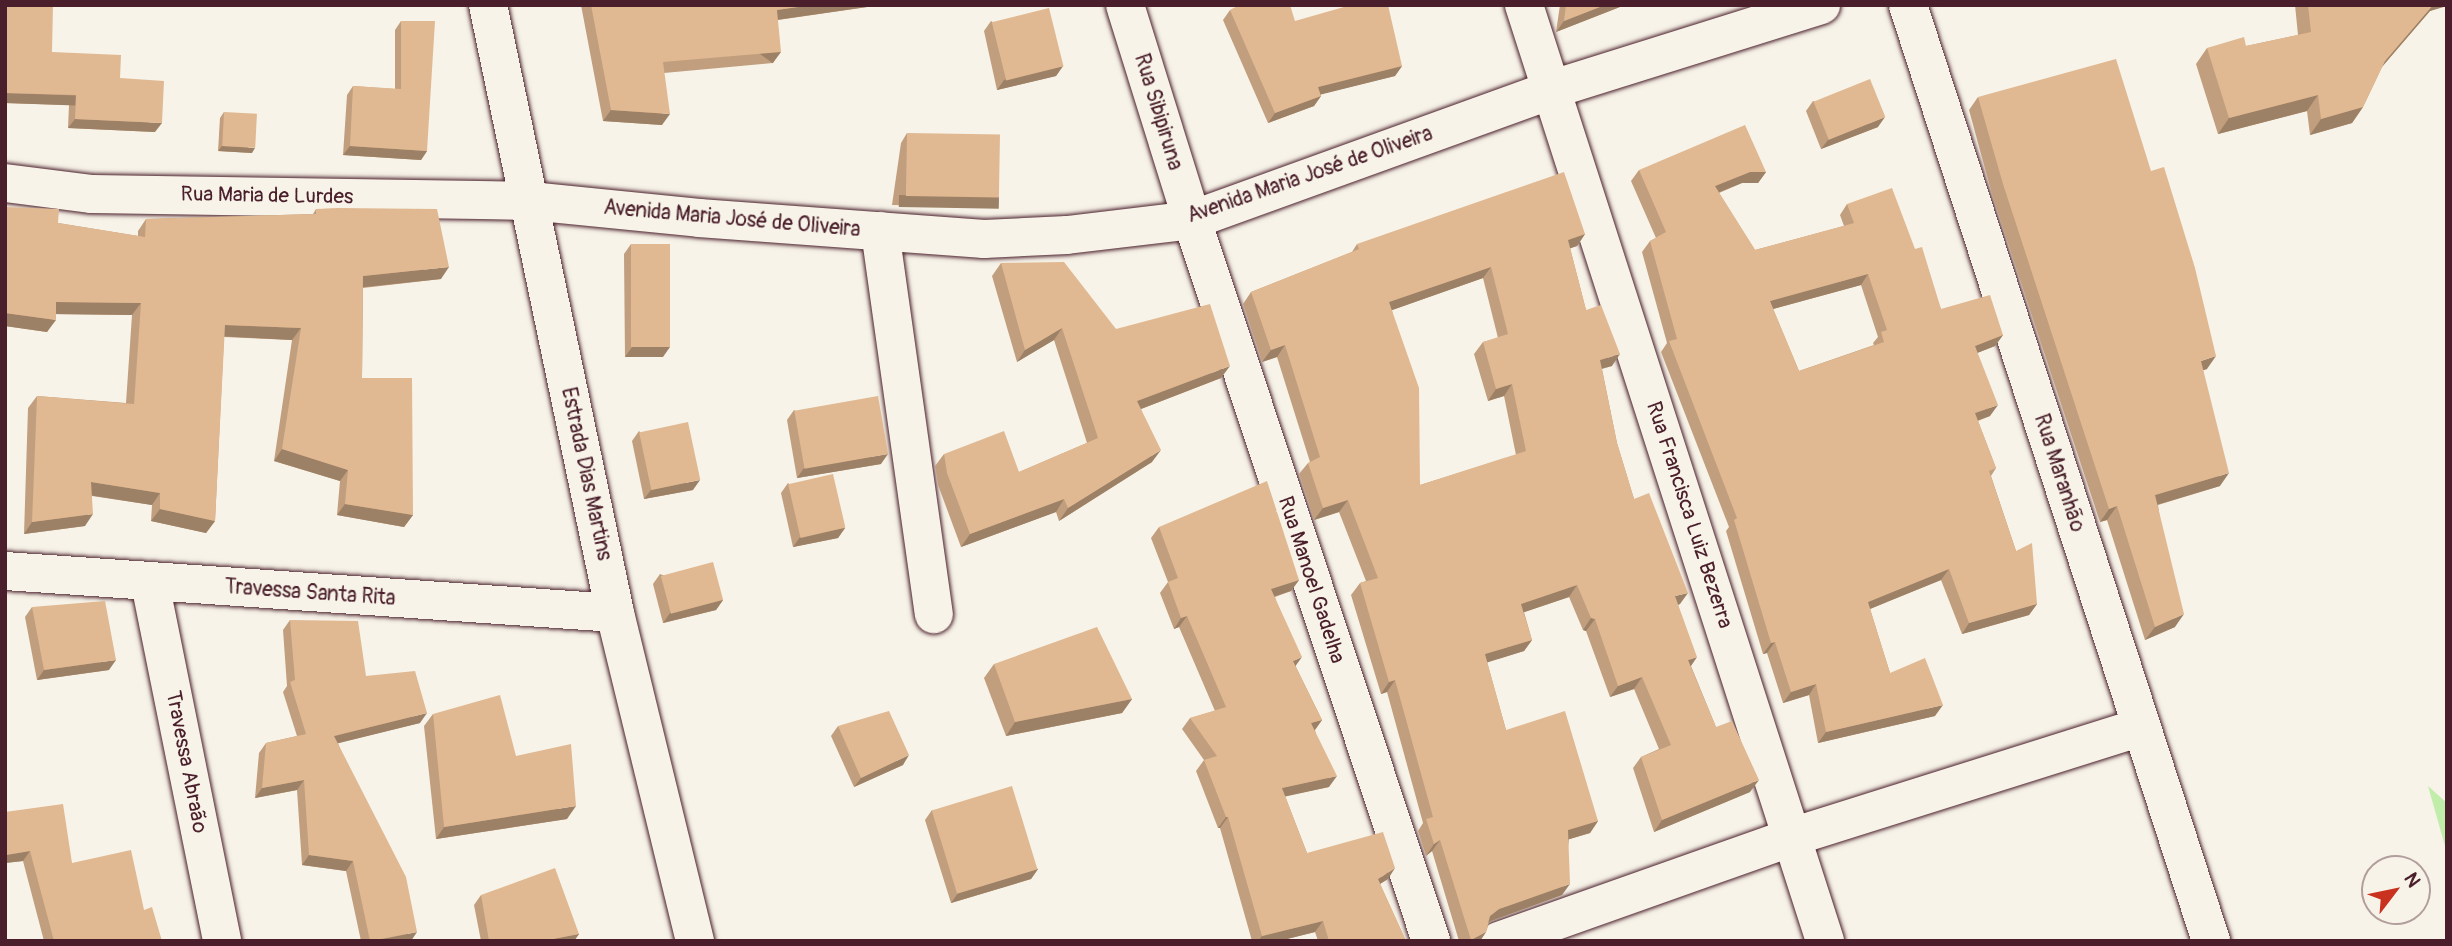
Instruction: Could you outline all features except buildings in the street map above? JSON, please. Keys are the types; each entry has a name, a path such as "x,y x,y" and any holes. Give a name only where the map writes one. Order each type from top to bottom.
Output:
{"street":[{"name":"Estrada Dias Martins","path":"488,5 615,613 695,941"},
{"name":"Rua Sibipiruna","path":"1125,5 1192,219"},
{"name":"Rua Francisca Luiz Bezerra","path":"1524,5 1825,941"},
{"name":"Avenida Maria José de Oliveira","path":"530,201 699,218 984,239 1067,235 1192,219 1553,89 1821,5"},
{"name":"Rua Maranhão","path":"1908,5 2211,941"},
{"name":"Rua Maria de Lurdes","path":"5,183 92,194 530,201"},
{"name":"Rua Manoel Gadelha","path":"1192,219 1431,941"},
{"path":"880,231 934,614"},
{"name":"Travessa Santa Rita","path":"5,570 150,583 615,613"},
{"name":"Travessa Abraão","path":"150,583 222,941"},
{"path":"1499,941 1792,837 2140,727"}],"green space":[{"path":"2428,786 2447,803 2447,853"}]}
